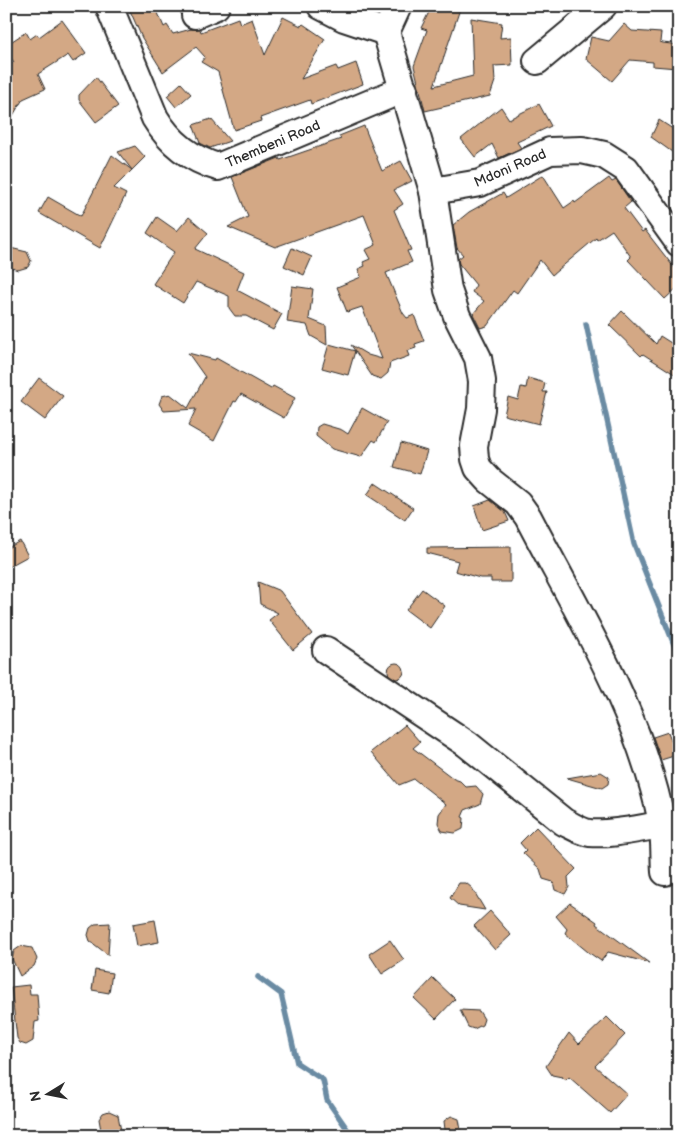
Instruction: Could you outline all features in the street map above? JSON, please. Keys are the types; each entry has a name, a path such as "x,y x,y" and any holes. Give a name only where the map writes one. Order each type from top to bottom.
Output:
{"street":[{"name":"Thembeni Road","path":"109,6 155,118 163,132 173,143 192,157 218,167 404,89"},
{"path":"321,6 344,18 386,32"},
{"path":"398,6 386,32 433,191 448,290 457,316 470,338 478,358 482,381 481,408 474,446 475,460 478,468 489,480 518,502 528,517 609,672 652,783 662,825 665,872"},
{"path":"537,61 603,6"},
{"name":"Mdoni Road","path":"433,191 480,183 550,151 582,150 604,156 626,169 679,243"},
{"path":"326,650 467,744 564,822 578,830 590,833 607,832 662,825"}],"building":[{"path":"128,6 155,6 164,27 167,25 173,34 191,29 200,29 201,32 238,18 240,24 252,19 265,55 283,17 301,26 303,24 325,39 301,79 336,66 338,70 356,63 363,84 311,104 310,100 260,118 261,121 234,130 218,72 201,62 205,57 196,47 163,72 142,38"},
{"path":"432,6 461,6 434,86 473,76 471,18 502,23 500,38 511,37 512,65 494,66 495,81 490,96 425,111 414,66 427,30 421,28"},
{"path":"62,20 86,53 73,62 68,55 38,74 45,89 23,99 6,127 6,67 14,62 6,51 6,45 26,32 30,39 37,34 39,37"},
{"path":"624,24 632,31 661,33 660,42 679,45 677,68 653,66 653,62 630,60 612,81 586,59 591,37 609,41"},
{"path":"96,77 118,106 96,122 79,100 79,95"},
{"path":"181,83 191,94 176,107 167,96"},
{"path":"539,104 551,126 517,142 521,148 499,158 492,144 475,157 461,139 501,107 509,119"},
{"path":"211,119 230,141 210,148 200,143 193,125"},
{"path":"659,120 679,133 679,157 651,137"},
{"path":"364,126 382,171 401,161 412,181 394,190 403,204 394,210 411,250 407,251 412,262 386,273 403,313 407,318 414,315 424,341 415,344 416,348 407,351 409,356 390,363 388,373 381,379 372,376 351,345 368,355 382,359 362,307 347,312 337,287 361,277 358,269 365,266 363,262 370,259 365,250 376,245 364,215 275,247 228,227 248,217 232,177 279,158 280,160 341,139 339,136"},
{"path":"135,146 145,157 132,170 118,152"},
{"path":"112,155 132,170 114,188 126,194 100,248 39,213 48,197 81,216"},
{"path":"543,175 564,208 574,201 575,203 609,178 612,182 616,180 631,202 624,208 642,232 645,230 679,274 679,286 665,299 628,260 631,257 612,230 597,240 596,238 552,275 540,260 517,293 513,290 487,326 480,328 473,314 484,301 472,292 476,285 459,264 458,259 463,255 457,248 453,225 469,212 503,193 506,198"},
{"path":"157,217 177,231 189,217 208,233 195,249 244,272 237,290 282,314 273,330 246,316 235,316 229,308 229,296 196,282 183,303 153,284 174,252 147,233"},
{"path":"6,247 27,252 31,261 28,267 18,270 6,266"},
{"path":"292,248 312,257 304,275 284,266"},
{"path":"292,286 313,289 309,319 326,326 327,345 311,336 307,325 287,322"},
{"path":"622,311 656,344 660,336 679,348 679,377 643,354 641,356 609,325"},
{"path":"329,344 355,351 348,375 322,368"},
{"path":"188,353 215,360 216,358 271,389 273,386 295,398 284,418 241,394 236,402 234,401 214,441 188,426 196,409 164,411 159,404 162,396 170,394 188,408 205,377"},
{"path":"39,378 63,396 45,420 21,402"},
{"path":"528,378 545,383 543,392 547,392 539,424 504,415 508,397 518,400 521,387 526,388"},
{"path":"362,408 387,422 376,442 373,440 361,457 332,449 316,436 317,427 322,424 342,430 348,434"},
{"path":"401,443 427,451 420,474 394,467"},
{"path":"375,483 413,508 405,520 367,495"},
{"path":"490,500 505,512 509,521 482,530 474,506"},
{"path":"20,541 28,556 6,568 6,549"},
{"path":"511,547 511,582 491,582 491,578 480,578 455,571 458,561 427,553 427,548"},
{"path":"258,582 280,591 312,634 293,650 269,620 278,613 260,604"},
{"path":"422,589 445,606 430,628 406,610"},
{"path":"393,663 399,663 404,668 402,677 393,679 388,674 388,668"},
{"path":"405,725 420,742 413,748 466,787 476,786 483,794 480,804 465,810 462,817 464,818 463,829 455,833 442,831 438,823 439,814 446,804 414,779 399,785 371,752"},
{"path":"668,732 677,755 661,760 653,737"},
{"path":"601,772 609,777 608,784 602,788 567,778"},
{"path":"536,827 576,869 568,877 569,887 565,894 555,890 553,882 543,879 540,869 523,853 526,850 520,843"},
{"path":"459,883 466,883 472,888 485,910 459,906 450,898"},
{"path":"570,903 649,963 608,952 601,961 588,952 565,933 567,929 556,916"},
{"path":"490,911 511,935 495,950 474,926"},
{"path":"155,920 159,942 137,946 133,924"},
{"path":"110,923 108,955 90,941 88,935 90,928 95,924"},
{"path":"390,940 404,960 382,974 369,954"},
{"path":"21,946 32,948 37,959 34,966 20,976 12,959 14,951"},
{"path":"95,970 112,973 109,993 92,990"},
{"path":"433,978 455,999 436,1019 414,998"},
{"path":"29,985 30,994 37,994 39,1021 35,1022 33,1041 26,1045 20,1043 17,1038 11,987"},
{"path":"460,1010 479,1011 484,1019 482,1025 474,1029 468,1027"},
{"path":"607,1017 625,1035 595,1066 627,1094 610,1113 569,1077 566,1080 552,1075 546,1066 569,1033 579,1044"},
{"path":"109,1111 118,1115 122,1136 102,1136 99,1119 103,1113"},
{"path":"451,1116 459,1119 462,1136 445,1130 444,1121"}],"waterway":[{"path":"586,324 634,544 679,657"},
{"path":"258,977 281,994 297,1063 323,1080 327,1100 352,1136"}]}
